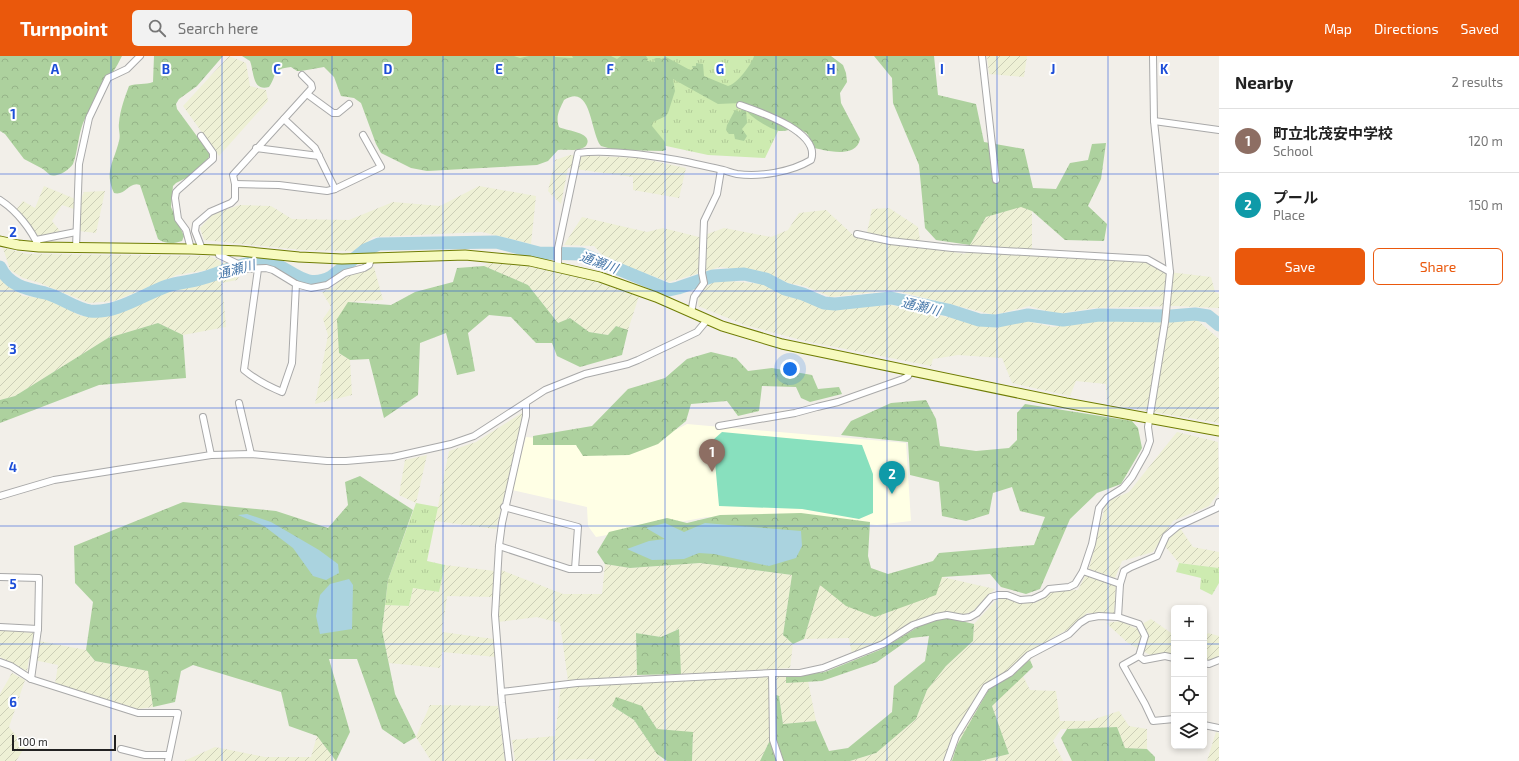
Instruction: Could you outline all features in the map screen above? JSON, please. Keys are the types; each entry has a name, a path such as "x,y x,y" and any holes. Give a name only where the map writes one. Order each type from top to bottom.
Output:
{"street":[{"path":"76,248 79,164 89,118 108,78 127,69 140,56"},
{"path":"982,56 996,180"},
{"path":"501,692 576,682 800,673 823,668 883,644 914,625 936,617 947,615 963,618 970,617 977,614 991,597 1007,595 1020,600 1033,599 1044,594 1049,589 1069,587 1075,584 1083,571 1092,544 1099,508 1107,498 1123,488 1132,477 1146,452 1150,441 1148,427 1151,418 1165,322 1170,272 1154,121 1153,56"},
{"path":"202,249 195,231 196,224 210,212 231,203 236,199 233,175 256,148 307,94 312,86 302,75"},
{"path":"307,94 333,113 338,113 348,104"},
{"path":"558,262 558,248 578,154 588,152 649,156 736,174 748,175 765,174 786,170 802,165 811,160 812,149 810,144 798,133 782,122 763,113 740,105"},
{"path":"284,119 315,148 335,189"},
{"path":"1154,121 1219,130"},
{"path":"235,184 279,185 327,191 335,189 381,167 363,135"},
{"path":"192,249 186,230 178,219 175,198 176,192 213,160 213,153 201,136"},
{"path":"256,148 319,156"},
{"path":"691,313 694,297 704,283 702,273 704,221 717,194 722,170"},
{"path":"0,200 12,208 38,244"},
{"path":"38,244 76,232"},
{"path":"857,234 890,241 952,248 1146,259 1170,272"},
{"path":"0,241 18,245 38,244 76,248 202,249 342,259 465,256 558,262 656,297 708,320 749,335 782,344 1066,403 1219,431"},
{"path":"218,250 219,255 236,263 244,269 266,268 273,270 296,284 311,288 327,285 345,272 364,268 369,265 368,259"},
{"path":"236,263 240,251"},
{"path":"258,269 244,370 255,379 282,392 292,363 296,284"},
{"path":"0,496 54,480 211,455 251,454 327,460 372,459 393,457 451,444 474,436 526,404 545,390 585,374 628,364 638,360 697,332 708,320"},
{"path":"719,426 723,424 795,413 838,402 903,379 908,376 911,370"},
{"path":"239,403 251,454"},
{"path":"509,761 501,692 495,615 499,546 504,507 526,416 526,404"},
{"path":"203,417 211,455"},
{"path":"1118,617 1120,584 1124,571 1157,556 1166,536 1178,526 1218,508 1219,502"},
{"path":"504,507 578,527 574,569"},
{"path":"499,546 569,569 599,569"},
{"path":"1083,571 1120,584"},
{"path":"0,577 39,578 38,630 31,679"},
{"path":"948,761 956,736 986,687 1010,672 1029,656 1069,634 1080,623 1088,618 1099,616 1118,617 1139,624 1145,636 1139,656 1123,665 1146,704 1153,721 1171,719"},
{"path":"0,627 38,630"},
{"path":"1139,656 1144,660 1165,656 1171,657"},
{"path":"1207,664 1219,660"},
{"path":"0,662 11,666 31,679 138,713 178,713 168,758 145,755 121,749"},
{"path":"772,673 773,740 780,761"},
{"path":"1207,726 1219,728"}],"shaded area":[{"path":"229,56 246,63 250,86 266,90 268,101 219,156 183,106"},
{"path":"987,56 1027,56 1024,77 989,74"},
{"path":"570,155 640,158 686,168 679,198 633,190 633,177 568,168 561,204 548,191 555,160"},
{"path":"44,186 80,201 84,192 105,191 96,233 79,231 80,211 62,205 52,221 60,231 39,237 16,210 23,201 35,208"},
{"path":"479,186 536,196 531,244 482,232 373,237 357,251 302,250 204,240 200,228 213,214 240,205 271,206 292,219 349,220 393,202 440,206"},
{"path":"1021,206 1032,211 1032,255 1148,260 1169,272 1211,277 1215,292 1219,294 1219,308 1176,306 1093,308 1058,314 1029,306 994,315 893,290 831,297 805,286 788,283 767,273 720,267 669,282 606,259 594,246 564,245 582,217 647,232 663,228 699,237 724,228 771,237 788,230 799,213 826,210 853,235 866,237 872,209 889,208 918,227 921,247 965,254 986,217"},
{"path":"3,248 28,254 210,256 230,266 177,275 114,301 89,303 40,283 23,278 10,270"},
{"path":"490,262 527,266 583,277 639,296 628,330 616,326 608,335 589,332 570,318 558,323 528,285 484,266"},
{"path":"374,267 383,300 348,302 339,353 350,360 352,395 315,404 328,335 323,319 331,307 322,292 333,287 346,275"},
{"path":"241,273 237,280 222,283 226,327 183,335 158,323 108,338 15,396 0,400 0,279 23,296 49,299 81,316 104,316 174,287"},
{"path":"716,280 763,284 784,295 802,298 825,309 891,305 994,327 1026,321 1053,327 1098,321 1197,320 1219,339 1219,423 1107,404 1106,384 1076,381 1070,396 1012,383 1002,358 958,355 933,359 931,366 805,341 745,325 698,306 699,292"},
{"path":"522,413 523,419 496,529 435,521 449,451 476,442"},
{"path":"687,424 906,443 911,521 877,525 797,516 707,517 596,537 588,526 587,507 512,490 526,437 578,442 650,443"},
{"path":"1177,432 1218,442 1219,492 1209,506 1173,521 1153,552 1122,561 1115,578 1089,569 1106,502 1129,492"},
{"path":"427,455 416,503 399,495 405,460"},
{"path":"1180,528 1193,547 1219,552 1219,568 1179,563 1165,546 1169,538"},
{"path":"700,563 792,575 783,635 793,644 790,668 681,674 678,629 661,637 636,633 637,675 568,681 560,623 537,617 498,622 501,570 563,594 602,594 605,564 630,568"},
{"path":"445,565 495,571 493,597 447,596 442,632 494,639 497,657 442,652 440,668 389,663 382,630 385,605 409,606 413,588 439,592"},
{"path":"1086,574 1116,586 1114,615 1087,613 1069,629 1050,639 1030,660 990,687 957,745 952,761 850,761 876,753 916,719 927,690 946,666 973,641 974,624 1000,596 1035,603 1054,591 1078,590"},
{"path":"942,577 995,589 973,611 965,614 944,613 882,643 852,654 849,638 804,639 820,584 846,606"},
{"path":"1151,619 1171,633 1171,653 1150,655 1128,643 1106,623 1121,621 1135,628"},
{"path":"0,630 34,633 34,640 86,650 95,661 149,671 153,707 137,709 55,684 58,665 29,659 27,671 0,657"},
{"path":"1208,633 1219,636 1219,657 1213,661 1207,661"},
{"path":"12,673 25,680 9,727 25,747 16,761 0,761 0,694"},
{"path":"770,675 786,677 786,683 808,681 816,721 783,724 779,696 770,740 760,761 692,761 693,733 657,729 642,706 612,706 634,720 663,761 594,761 594,759 515,761 512,740 555,736 561,686"},
{"path":"1023,676 1030,690 1056,691 1060,721 1089,721 1119,711 1129,726 1147,729 1147,749 1125,748 1117,727 1061,729 1053,741 1063,761 980,761 1009,754 992,706"},
{"path":"430,705 498,706 505,761 431,761 416,737"},
{"path":"1216,732 1219,733 1219,761 1207,761"},
{"path":"317,736 336,761 184,761 215,747 265,757 311,757"}],"green space":[{"path":"0,56 122,56 87,114 80,133 73,164 63,173 50,175 43,169 24,159 5,134 0,131"},
{"path":"154,56 223,56 197,86 179,99 176,104 177,109 210,154 208,159 190,176 173,186 171,207 184,236 182,241 176,243 166,243 158,239 140,185 136,184 122,192 114,193 110,179 111,167 120,139 120,113 127,90 129,86 153,82"},
{"path":"242,56 514,56 520,58 529,56 555,56 573,58 572,56 611,56 617,59 621,56 646,56 648,59 647,61 655,62 654,59 656,58 661,59 666,57 690,70 693,69 692,66 696,66 696,63 703,64 704,76 728,86 735,82 743,74 754,56 831,56 843,65 846,73 847,82 840,93 841,103 860,139 855,148 845,152 833,152 814,148 809,136 804,131 793,129 778,131 757,120 746,110 747,123 742,129 747,136 744,141 735,139 734,134 729,134 726,130 735,110 740,112 742,109 746,109 740,103 718,104 673,79 675,91 668,113 666,116 653,122 652,126 665,142 666,150 615,150 601,146 597,140 589,111 585,103 580,98 573,96 564,100 558,113 558,123 559,127 578,132 586,137 588,140 587,144 583,148 575,150 558,150 548,161 537,165 427,171 411,168 381,153 376,144 361,103 354,98 341,96 334,77 324,67 301,71 297,71 291,67 280,69 276,73 269,87 263,88 257,84 255,80 250,61"},
{"path":"340,56 806,56 780,127 765,158 708,155 643,141 617,85"},
{"path":"874,56 934,56 938,95 976,104 984,142 1024,149 1033,188 1056,189 1070,163 1088,160 1092,144 1106,143 1101,179 1088,206 1107,224 1104,241 1065,240 1032,211 1021,207 986,217 970,245 936,240 925,228 919,165 893,103 892,78"},
{"path":"484,266 528,285 558,323 570,318 589,332 608,335 616,326 628,330 622,355 580,367 557,356 552,343 536,343 511,317 489,315 468,333 475,371 457,375 446,333 420,343 418,395 384,418 369,359 350,360 339,353 337,319 348,302 391,305 415,292 453,282 457,268"},
{"path":"158,323 183,335 186,378 99,385 0,423 0,400 15,396 108,338"},
{"path":"711,352 736,358 748,371 772,368 812,375 818,389 839,387 842,394 810,402 801,398 796,387 762,386 759,411 738,416 727,401 691,404 686,421 658,444 629,455 583,456 576,445 533,445 533,436 592,426 628,389 665,378 687,359"},
{"path":"926,400 936,419 940,446 976,451 1009,448 1017,440 1017,413 1025,404 1132,421 1138,428 1142,448 1121,484 1097,493 1070,519 1040,589 1026,594 1001,587 990,574 942,577 936,595 875,617 846,606 820,585 804,639 793,644 783,635 792,575 700,563 630,568 605,564 597,552 609,532 667,518 687,523 720,515 801,513 870,522 868,556 871,568 888,574 933,561 939,553 1034,545 1045,517 1020,511 1012,487 993,493 989,514 966,521 942,516 939,482 910,475 908,442 841,435 851,421 891,403"},
{"path":"722,432 862,445 873,474 873,513 859,519 802,509 719,506 713,440"},
{"path":"360,476 413,510 388,580 382,630 395,694 416,737 404,744 382,729 357,659 329,659 350,732 336,761 317,736 289,726 281,692 193,665 181,671 175,702 153,707 148,671 95,661 86,650 93,602 75,583 74,546 183,502 276,511 328,528 348,505 345,482"},
{"path":"416,503 438,507 427,561 445,565 439,592 413,588 409,606 385,605 388,580"},
{"path":"1179,563 1219,568 1219,583 1212,595 1200,589 1201,578 1176,572"},
{"path":"944,617 974,624 973,641 946,666 927,690 916,719 876,753 850,761 760,761 770,740 769,692 779,696 783,724 816,721 829,751 848,748 892,712 894,686 925,661 929,636 911,638 877,662 822,681 786,683 786,677 825,672 882,649 921,625"},
{"path":"679,629 681,674 637,675 636,633 661,637"},
{"path":"1030,660 1033,667 992,706 1009,754 980,761 952,761 957,745 990,687"},
{"path":"616,697 642,706 657,729 693,732 692,761 667,761 657,754 634,720 612,706"},
{"path":"1117,727 1125,748 1147,749 1155,757 1155,761 1072,761 1061,738 1067,729"}],"water":[{"path":"247,514 271,522 319,550 338,564 339,573 326,580 313,576 293,548 264,526 238,515"},
{"path":"665,523 684,532 705,523 801,531 802,546 796,558 769,566 714,554 699,553 684,559 652,560 627,549 649,541 665,539 646,528"},
{"path":"349,579 353,585 352,629 320,634 316,616 320,595 330,584"}],"waterway":[{"name":"通瀬川","path":"0,267 8,279 19,286 56,297 85,310 100,311 120,307 167,286 214,275 235,267 263,261 273,263 301,278 315,282 331,277 365,250 379,244 496,242 539,253 582,254 669,290 713,276 744,274 766,279 785,289 803,294 824,303 835,304 891,298 948,310 979,320 997,321 1028,315 1063,320 1099,315 1171,316 1195,314 1208,316 1219,325"}],"place":[{"name":"町立北茂安中学校","path":"712,472"},
{"name":"プール","path":"892,494"}]}
